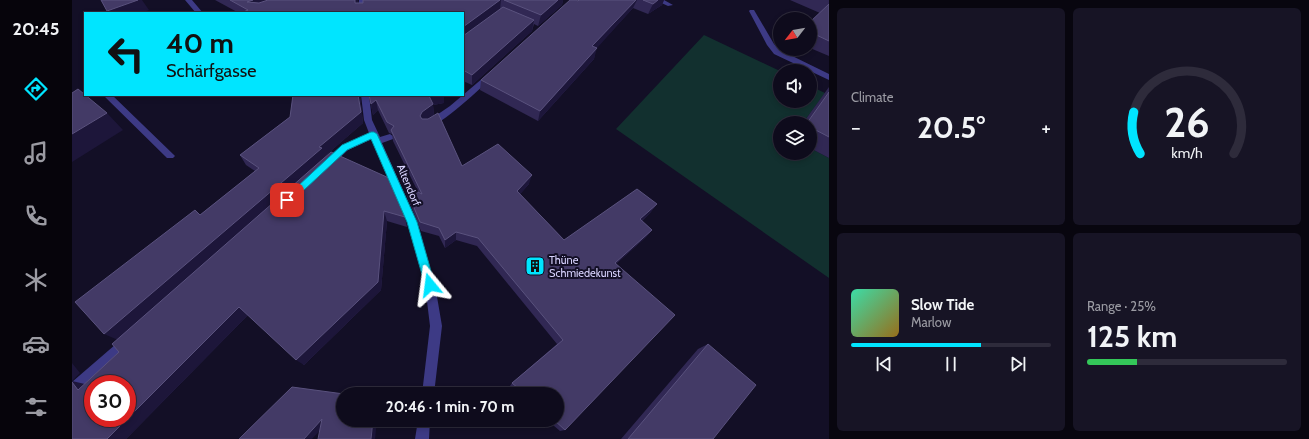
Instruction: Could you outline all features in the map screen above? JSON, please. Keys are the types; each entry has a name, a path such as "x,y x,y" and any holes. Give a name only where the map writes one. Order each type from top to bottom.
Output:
{"street":[{"path":"188,0 199,12"},
{"path":"361,12 362,0"},
{"path":"658,0 670,5"},
{"path":"752,11 771,45 777,52 829,77"},
{"path":"426,126 438,120 498,69"},
{"path":"108,96 170,156"},
{"name":"Altendorf","path":"365,96 368,120 412,222 430,285 436,326 429,387"},
{"path":"322,169 345,148 376,138 390,137"},
{"path":"72,390 137,332"},
{"path":"422,439 423,427"}],"green space":[{"path":"704,35 773,68 773,108 814,108 808,116 773,116 773,160 817,160 817,152 829,158 829,278 616,129"},
{"path":"817,89 825,93 817,104"}],"building":[{"path":"101,0 138,0 107,11"},
{"path":"230,0 253,0 247,2 259,3 268,0 355,0 355,3 363,3 363,0 500,0 464,26 464,12 243,12 248,10"},
{"path":"504,0 558,0 541,15"},
{"path":"570,0 636,0 592,46 597,48 540,111 481,80"},
{"path":"643,0 658,0 653,4"},
{"path":"829,4 829,41 817,35 817,15"},
{"path":"503,7 534,20 472,75 464,71 464,35"},
{"path":"78,89 84,94 84,96 86,96 107,113 72,134 72,93"},
{"path":"829,92 829,137 817,131 817,116 812,116"},
{"path":"293,96 358,96 361,112 319,147 322,148 104,334 75,302 195,210 200,215 259,168 240,155 290,117"},
{"path":"369,96 429,96 433,104 422,112 420,116 422,119 428,119 438,113 462,166 498,144 532,175 517,191 564,240 637,189 657,204 640,219 652,230 615,263 675,315 565,430 562,427 564,427 564,387 517,387 512,383 563,340 478,238 456,232 445,240 439,228 420,222 405,186 422,194 391,130 394,126 387,122 376,100 371,104"},
{"path":"331,152 389,178 405,217 384,211 378,282 296,360 239,307 136,410 136,375 94,375 119,352 112,344"},
{"path":"708,344 756,385 713,439 628,439"},
{"path":"72,382 78,390 84,384 84,427 119,427 107,439 72,439"},
{"path":"292,387 336,393 336,427 372,427 371,439 318,439 322,419 304,439 239,439"}],"place":[{"name":"Thüne Schmiedekunst","path":"535,266"}],"route":[{"path":"287,200 345,148 374,134 412,222 430,285"}]}
